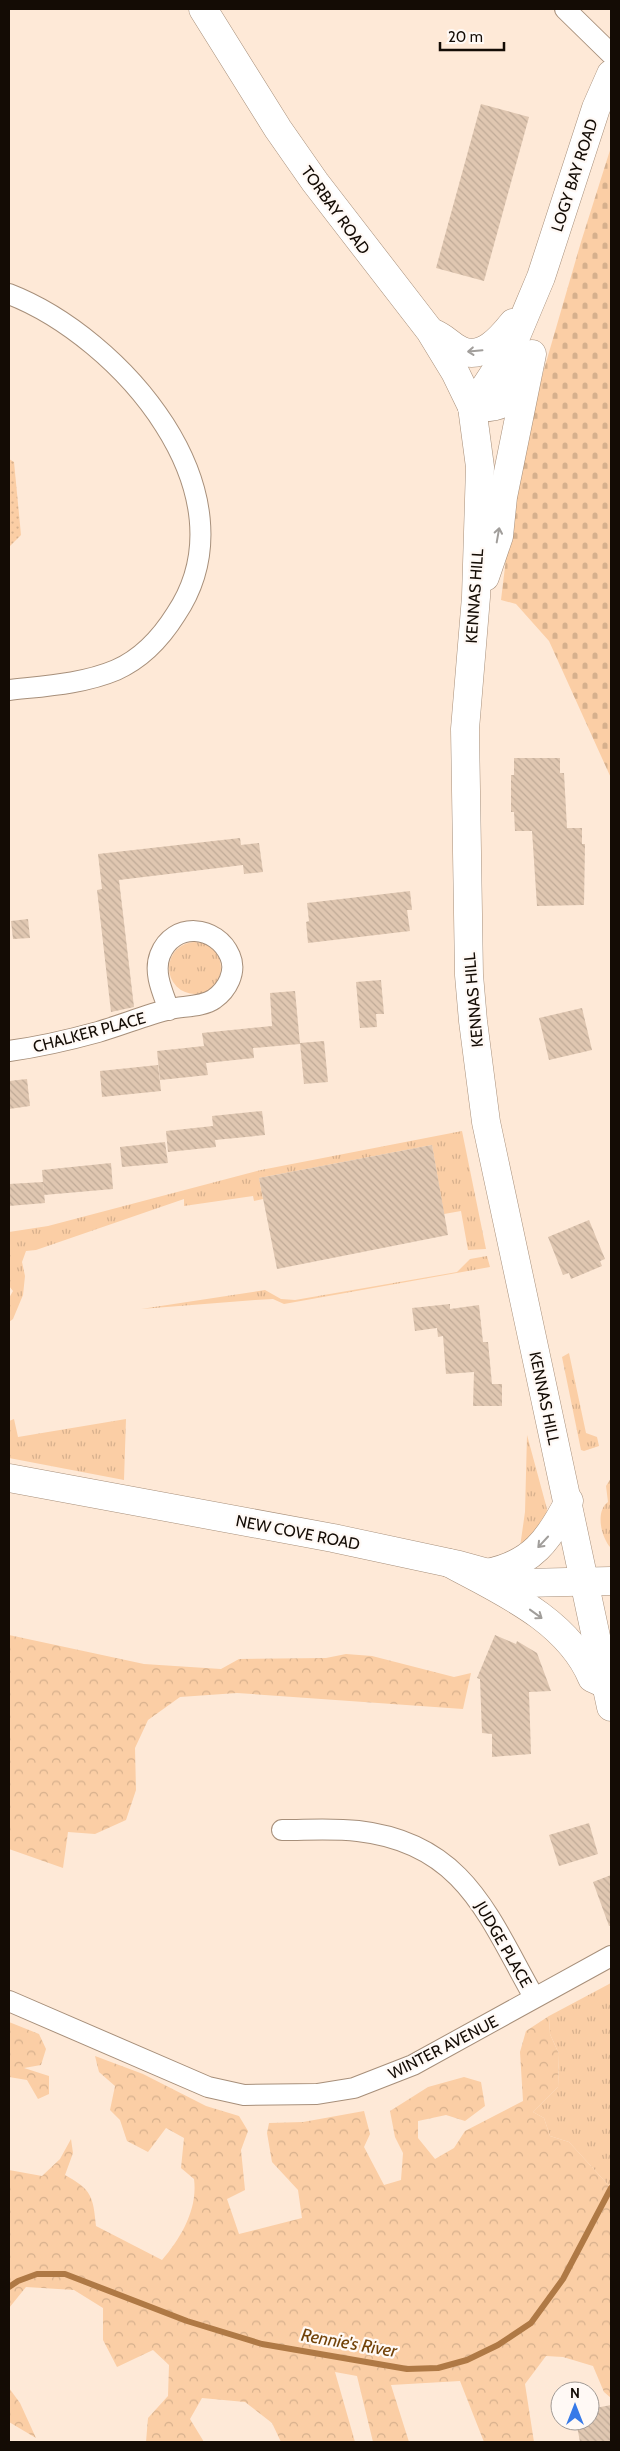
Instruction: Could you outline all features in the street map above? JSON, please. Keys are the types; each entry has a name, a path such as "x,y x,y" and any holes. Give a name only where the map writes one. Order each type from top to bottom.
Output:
{"main road":[{"name":"TORBAY ROAD","path":"204,9 268,113 310,174 355,236 430,331 455,372 472,407"},
{"name":"LOGY BAY ROAD","path":"541,277 543,308 532,354 510,396 500,406 493,409 472,407 512,346 541,277 587,136 611,74"},
{"path":"430,331 443,337 463,352 484,350 499,341 516,318 526,312"},
{"path":"476,596 492,560 499,536 503,497 532,354"},
{"name":"KENNAS HILL","path":"472,407 480,467 476,596 465,729 468,928 473,1021 486,1122 543,1389 569,1502 598,1582 609,1689"},
{"name":"NEW COVE ROAD","path":"9,1478 333,1538 449,1563 524,1583 598,1582"},
{"path":"487,1573 508,1569 520,1563 539,1547 550,1535 569,1502"},
{"path":"449,1563 513,1598 544,1620 572,1644 586,1662 592,1678 609,1689"}],"street":[{"path":"565,9 611,54"},
{"path":"9,294 52,315 89,340 121,370 136,388 174,442 189,473 199,508 200,532 200,559 195,581 166,630 147,651 116,670 81,680 9,690"},
{"name":"CHALKER PLACE","path":"9,1051 96,1033 169,1010"},
{"name":"JUDGE PLACE","path":"282,1830 358,1831 393,1838 428,1853 459,1875 480,1901 498,1928 534,1997"},
{"name":"WINTER AVENUE","path":"9,2001 208,2087 244,2095 281,2096 317,2094 345,2089 384,2077 442,2050 504,2017 534,1997 611,1956"}],"green space":[{"path":"611,147 611,778 549,641 516,604 501,600 518,459 581,242"},
{"path":"9,459 14,462 21,535 9,547"},
{"path":"190,942 200,942 214,949 221,963 221,973 214,987 200,994 190,994 180,990 173,983 169,973 169,963 173,953 180,946"},
{"path":"462,1131 486,1249 468,1250 461,1211 444,1214 432,1145 259,1178 263,1199 254,1201 253,1196 184,1206 184,1199 36,1250 26,1251 22,1262 25,1276 23,1295 13,1319 9,1322 9,1298 13,1291 9,1286 9,1232 48,1226 261,1170"},
{"path":"487,1256 490,1267 284,1304 273,1299 141,1309 265,1290 281,1299 295,1300 457,1272 470,1259"},
{"path":"569,1353 586,1433 597,1437 599,1446 584,1451 581,1450 562,1357"},
{"path":"14,1419 18,1437 126,1419 124,1480 9,1458 9,1421"},
{"path":"527,1435 547,1509 545,1524 520,1547 525,1512"},
{"path":"611,1478 611,1548 604,1538 601,1518 604,1506 608,1502 606,1486"},
{"path":"9,1635 144,1664 221,1669 239,1659 326,1658 346,1654 372,1656 454,1677 471,1673 463,1709 237,1693 180,1697 148,1720 135,1748 136,1790 126,1820 95,1834 68,1832 63,1868 9,1849"},
{"path":"611,1983 611,2188 569,2142 550,2136 544,2118 533,2112 558,2087 559,2054 550,2034 549,2016"},
{"path":"549,2016 550,2034 559,2054 558,2087 533,2112 544,2118 550,2136 569,2142 611,2188 611,2398 604,2392 593,2366 563,2357 546,2356 525,2384 534,2442 484,2442 460,2381 391,2385 409,2442 373,2442 357,2376 335,2372 355,2442 281,2442 272,2423 245,2402 202,2398 190,2419 204,2442 146,2442 148,2418 168,2396 169,2365 153,2350 117,2367 103,2340 103,2308 74,2290 26,2287 9,2308 9,2170 42,2176 60,2159 71,2139 73,2153 65,2175 81,2185 90,2195 94,2207 96,2226 162,2260 182,2233 191,2212 195,2190 194,2179 181,2168 184,2138 166,2128 148,2152 127,2141 120,2120 110,2110 115,2086 99,2072 95,2056 143,2074 206,2106 239,2116 248,2131 241,2150 245,2190 227,2199 239,2234 302,2218 298,2190 272,2162 267,2133 269,2123 303,2122 364,2111 370,2134 364,2147 384,2185 401,2180 403,2153 395,2137 390,2111 428,2087 464,2077 481,2082 485,2106 465,2121 446,2115 418,2121 418,2138 435,2159 454,2148 465,2131 523,2101 520,2052 526,2031"},
{"path":"9,2022 39,2034 46,2049 41,2065 24,2068 49,2076 49,2094 38,2099 27,2080 9,2077"},
{"path":"9,2388 20,2403 36,2438 9,2422"}],"building":[{"path":"481,104 529,117 484,281 436,268"},
{"path":"514,758 560,758 560,773 564,773 567,828 582,828 582,844 585,844 584,905 537,906 532,831 515,831 514,812 511,812 511,775 514,775"},
{"path":"240,838 241,845 259,843 263,872 244,874 243,865 119,880 134,1007 111,1012 97,890 102,889 98,854"},
{"path":"410,891 412,910 407,910 410,931 308,943 306,922 309,921 307,903"},
{"path":"28,919 30,938 13,939 11,921"},
{"path":"381,980 384,1014 376,1014 377,1027 360,1028 356,982"},
{"path":"295,991 300,1044 253,1048 254,1058 206,1063 208,1075 160,1080 157,1051 204,1046 202,1033 272,1026 270,993"},
{"path":"582,1008 592,1050 549,1060 539,1018"},
{"path":"324,1041 328,1082 304,1084 300,1043"},
{"path":"158,1065 161,1091 102,1097 100,1071"},
{"path":"27,1079 30,1106 9,1109 9,1081"},
{"path":"262,1111 265,1135 215,1140 216,1147 168,1152 166,1131 213,1126 212,1116"},
{"path":"165,1142 168,1163 122,1167 120,1147"},
{"path":"432,1145 448,1235 277,1269 259,1178"},
{"path":"111,1163 113,1189 44,1195 42,1170"},
{"path":"43,1182 45,1203 9,1206 9,1184"},
{"path":"589,1220 605,1259 600,1261 602,1266 571,1279 569,1273 563,1275 548,1237"},
{"path":"450,1304 450,1309 479,1305 483,1342 488,1342 492,1384 502,1384 502,1406 473,1406 474,1372 446,1374 443,1336 438,1337 437,1328 415,1331 412,1308"},
{"path":"495,1635 516,1644 517,1641 537,1653 551,1691 529,1692 531,1754 492,1757 492,1734 482,1733 480,1679 477,1678"},
{"path":"589,1823 598,1854 559,1866 549,1835"},
{"path":"611,1875 611,1926 609,1926 593,1882"},
{"path":"611,2405 611,2442 580,2442 578,2431 600,2431 600,2407"}],"waterway":[{"name":"Rennie's River","path":"9,2287 18,2281 37,2274 65,2274 187,2321 262,2344 407,2369 438,2368 467,2360 498,2345 531,2323 563,2279 611,2188"}]}
